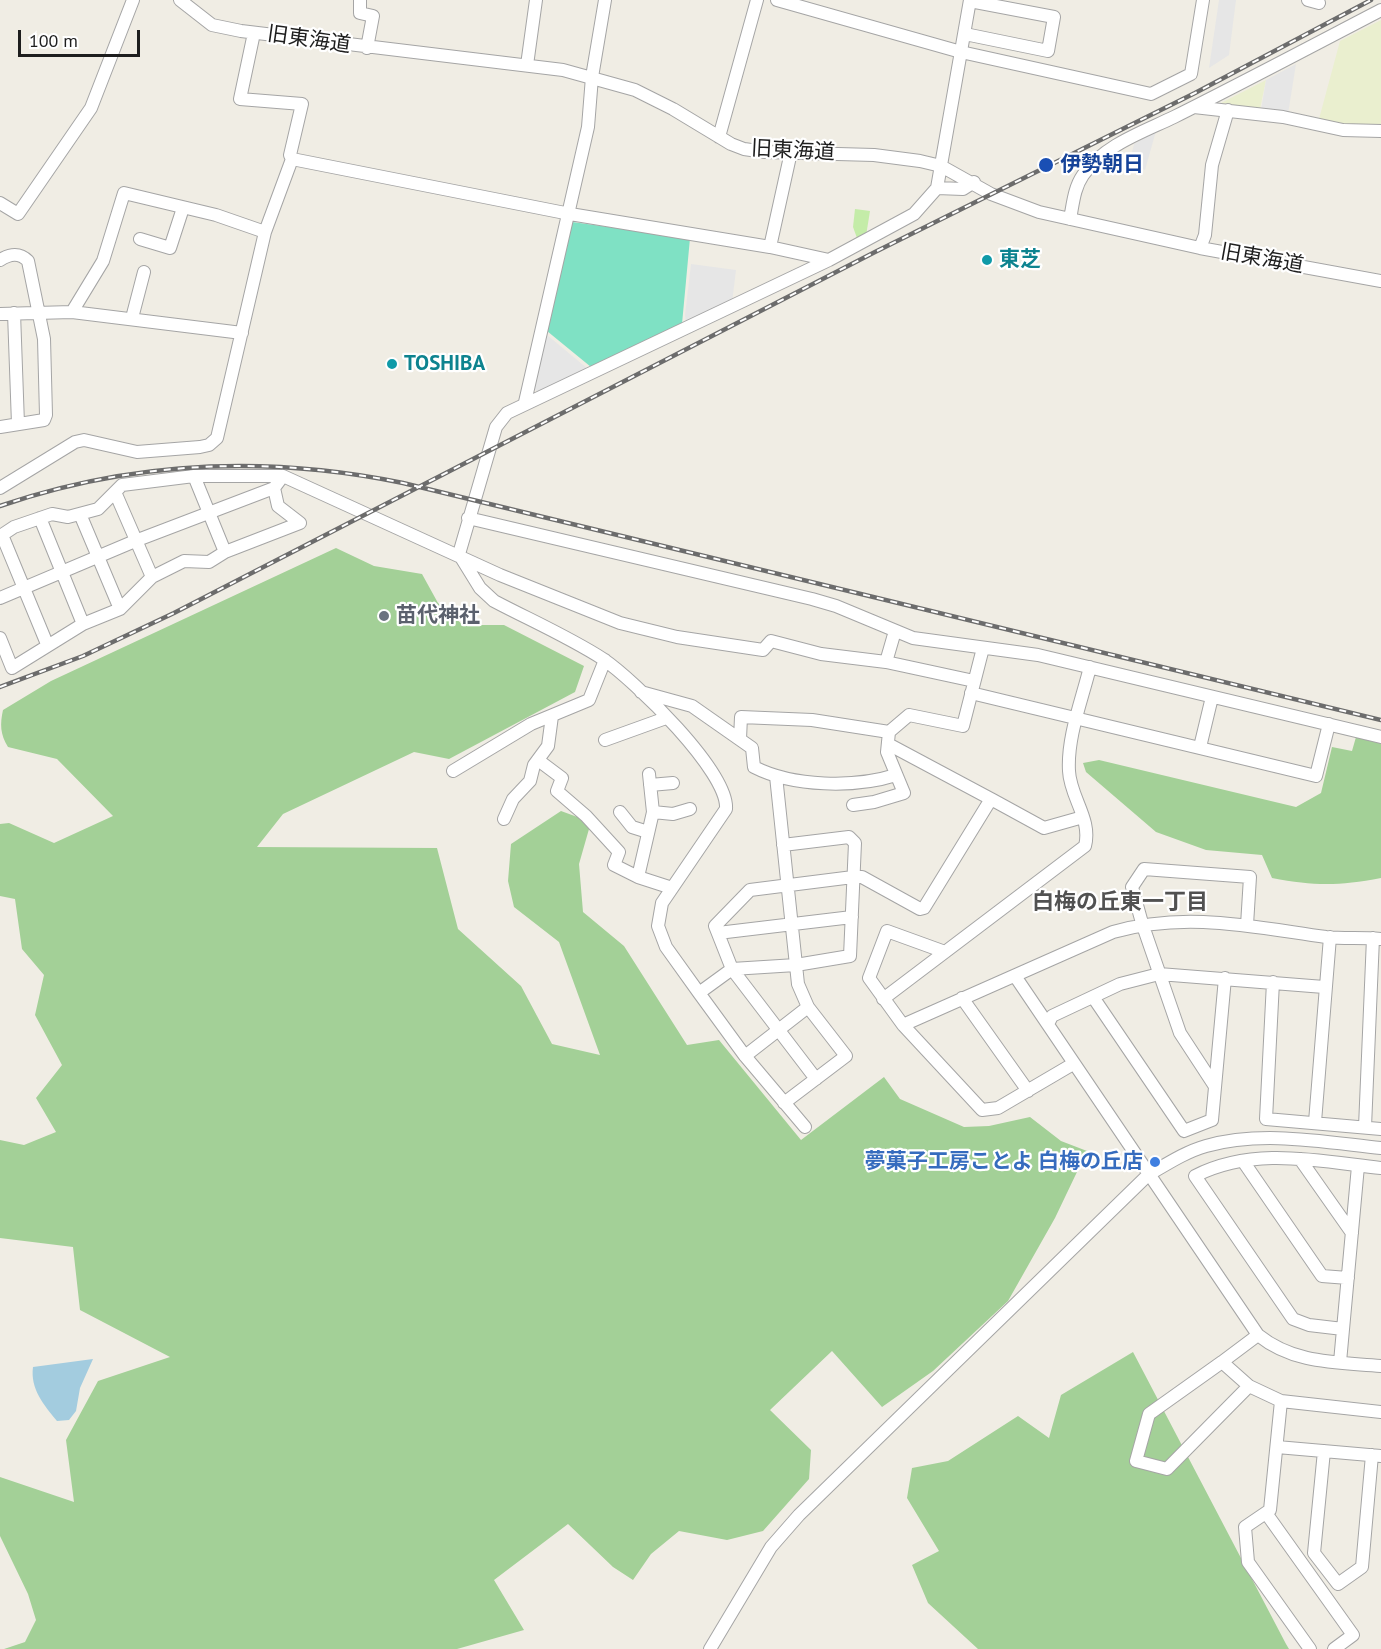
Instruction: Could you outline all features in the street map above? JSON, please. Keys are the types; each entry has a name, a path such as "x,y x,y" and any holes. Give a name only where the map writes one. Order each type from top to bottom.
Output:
{"street":[{"path":"0,203 18,214 91,108 133,0"},
{"name":"旧東海道","path":"180,0 212,25 254,33 527,65 592,77 635,90 673,109 718,137 744,149 874,155 941,166 1012,204 1200,248 1381,281"},
{"path":"360,0 360,13 373,16 367,48"},
{"path":"527,65 536,0"},
{"path":"525,402 570,214 588,127 592,77 605,0"},
{"path":"718,137 757,0"},
{"path":"777,0 961,52 1151,94 1191,74 1203,0"},
{"path":"805,1127 745,1056 666,947 659,933 659,914 672,888 723,815 727,801 700,753 605,660 494,601 480,588 459,555 496,427 507,413 525,402 829,260 914,214 937,188 941,166 961,52 964,34 970,0 1054,17 1048,51 964,34"},
{"path":"1070,219 1075,192 1083,175 1106,153 1137,133 1381,10"},
{"path":"0,488 75,442 84,441 137,452 209,445 216,438 265,232 292,159 290,155 302,104 240,99 254,33"},
{"path":"1192,107 1228,110 1343,130 1381,131"},
{"path":"1200,248 1205,235 1212,165 1228,110"},
{"path":"770,247 791,152"},
{"path":"292,159 570,214 770,247 829,260"},
{"path":"937,188 963,189 974,182"},
{"path":"72,312 103,261 124,193 216,215 265,232"},
{"path":"140,239 170,248 183,208"},
{"path":"0,260 14,254 28,261 44,339 46,415 44,420 0,427"},
{"path":"132,318 144,272"},
{"path":"0,314 40,311 72,312 242,333"},
{"path":"14,313 18,424"},
{"path":"194,476 225,552"},
{"path":"47,644 2,535 14,528 52,514 68,517 98,509 122,485 194,476 283,476 566,603 643,628 723,645 762,650 771,641 821,654 886,662 1078,719 1316,776 1329,724"},
{"path":"0,598 135,541 274,488 283,476"},
{"path":"0,638 12,668 47,644 83,624 120,609 152,577 184,561 209,562 225,552 300,523 278,506 274,488"},
{"path":"115,492 152,577"},
{"path":"80,514 120,609"},
{"path":"40,518 83,624"},
{"path":"468,518 812,599 836,606 895,631 936,642 1038,655 1381,737"},
{"path":"886,662 895,631"},
{"path":"854,805 874,802 904,792 887,752 888,738 909,715 963,726 983,648"},
{"path":"453,771 531,724 589,700 605,660"},
{"path":"883,999 1079,853 1087,837 1083,817 1071,788 1069,772 1090,667"},
{"path":"640,692 693,706 752,748 754,768 793,782 874,782 896,775"},
{"path":"1200,747 1212,697"},
{"path":"504,819 513,799 530,781 538,760 548,746 552,716"},
{"path":"740,739 741,717 812,720 888,738 1044,828 1083,817"},
{"path":"605,741 666,718"},
{"path":"538,760 562,778 557,790 586,816 619,852 614,865 638,877 672,888"},
{"path":"776,776 798,984 808,1007 846,1056 784,1103"},
{"path":"638,877 653,812 650,780 673,783"},
{"path":"816,1079 777,1031 732,969 715,926 750,890 853,877 862,877 920,909 924,908 991,799"},
{"path":"653,812 673,813 690,809"},
{"path":"620,812 632,827 648,832"},
{"path":"699,993 732,969 796,965 850,956 855,843 849,837 783,845"},
{"path":"1214,1085 1180,1033 1132,887 1144,869 1250,877 1247,925"},
{"path":"717,933 792,926 852,917"},
{"path":"903,1025 1113,932 1142,923 1174,920 1247,925 1329,937 1377,938 1365,1128"},
{"path":"945,952 887,931 869,978 903,1025 982,1110 998,1108 1073,1064"},
{"path":"1315,1122 1329,937"},
{"path":"1324,987 1159,974 1120,984 1052,1016 1049,1022 1051,1031 1073,1064 1258,1335 1288,1355 1308,1360 1381,1366"},
{"path":"1015,976 1042,1017 1049,1022"},
{"path":"1093,997 1184,1131 1212,1120 1225,978"},
{"path":"1273,982 1266,1119 1381,1129"},
{"path":"962,998 1028,1091"},
{"path":"745,1056 808,1007"},
{"path":"840,1048 846,1048 853,1057"},
{"path":"710,1649 766,1555 799,1515 1148,1175 1175,1159 1206,1146 1233,1141 1278,1138 1381,1148"},
{"path":"1343,1329 1309,1325 1293,1319 1195,1176 1210,1168 1258,1157 1381,1168"},
{"path":"1300,1159 1352,1233"},
{"path":"1243,1161 1322,1275 1348,1278"},
{"path":"1340,1362 1358,1166"},
{"path":"1249,1386 1167,1469 1136,1461 1149,1414 1258,1335"},
{"path":"1222,1362 1249,1386 1281,1401 1381,1412"},
{"path":"1281,1401 1270,1510 1245,1527 1248,1562 1310,1649"},
{"path":"1277,1447 1324,1451 1376,1456 1362,1567 1338,1584 1314,1553 1324,1451"},
{"path":"1266,1513 1353,1635 1334,1649"}],"green space":[{"path":"1381,20 1381,127 1349,126 1319,119 1340,41"},
{"path":"1266,80 1260,109 1221,103"},
{"path":"855,209 870,211 866,236 857,238 853,227"},
{"path":"572,222 690,238 682,324 591,367 547,331"},
{"path":"336,548 374,566 422,574 438,603 463,625 504,625 584,666 575,692 449,759 414,752 283,814 257,847 437,848 458,929 521,986 552,1044 600,1055 559,942 514,907 508,881 511,844 561,811 591,822 579,864 583,912 624,946 687,1045 719,1040 801,1140 884,1077 900,1099 964,1127 989,1126 1030,1117 1061,1141 1087,1151 1055,1218 1008,1301 933,1371 882,1407 832,1351 770,1410 811,1450 809,1479 763,1531 727,1540 679,1531 651,1554 633,1580 613,1567 568,1524 494,1580 524,1630 457,1649 4,1649 25,1642 36,1620 28,1594 0,1536 0,1477 74,1502 66,1440 98,1381 170,1357 80,1310 73,1247 0,1238 0,1140 24,1145 56,1132 36,1098 62,1065 35,1015 44,975 22,949 15,899 0,896 0,824 9,823 54,843 113,816 57,759 8,747 1,729 3,710 51,681"},
{"path":"1356,737 1381,742 1381,878 1352,882 1314,884 1272,878 1262,855 1206,850 1156,832 1086,772 1083,763 1099,760 1296,807 1321,793 1332,747 1352,751"},
{"path":"1133,1352 1289,1649 978,1649 928,1603 912,1565 939,1551 907,1498 912,1468 948,1461 1018,1416 1049,1438 1061,1395"}],"shaded area":[{"path":"1219,0 1236,0 1229,55 1209,68"},
{"path":"1296,64 1288,114 1261,110 1266,80"},
{"path":"1156,131 1145,170 1129,164 1134,144"},
{"path":"691,264 736,270 732,303 686,323 685,315"},
{"path":"547,335 588,369 539,393 533,388"}],"water":[{"path":"93,1359 80,1388 76,1411 69,1420 57,1421 36,1390 33,1367"}],"railway":[{"path":"0,687 83,656 174,613 875,252 1195,93 1371,0"},
{"path":"0,506 100,479 200,467 301,468 352,474 403,483 1381,720"}],"place":[{"name":"伊勢朝日","path":"1046,165"},
{"name":"東芝","path":"987,260"},
{"name":"TOSHIBA","path":"392,364"},
{"name":"苗代神社","path":"384,616"},
{"name":"夢菓子工房ことよ 白梅の丘店","path":"1155,1162"}],"district":[{"name":"白梅の丘東一丁目","path":"1120,903"}]}
